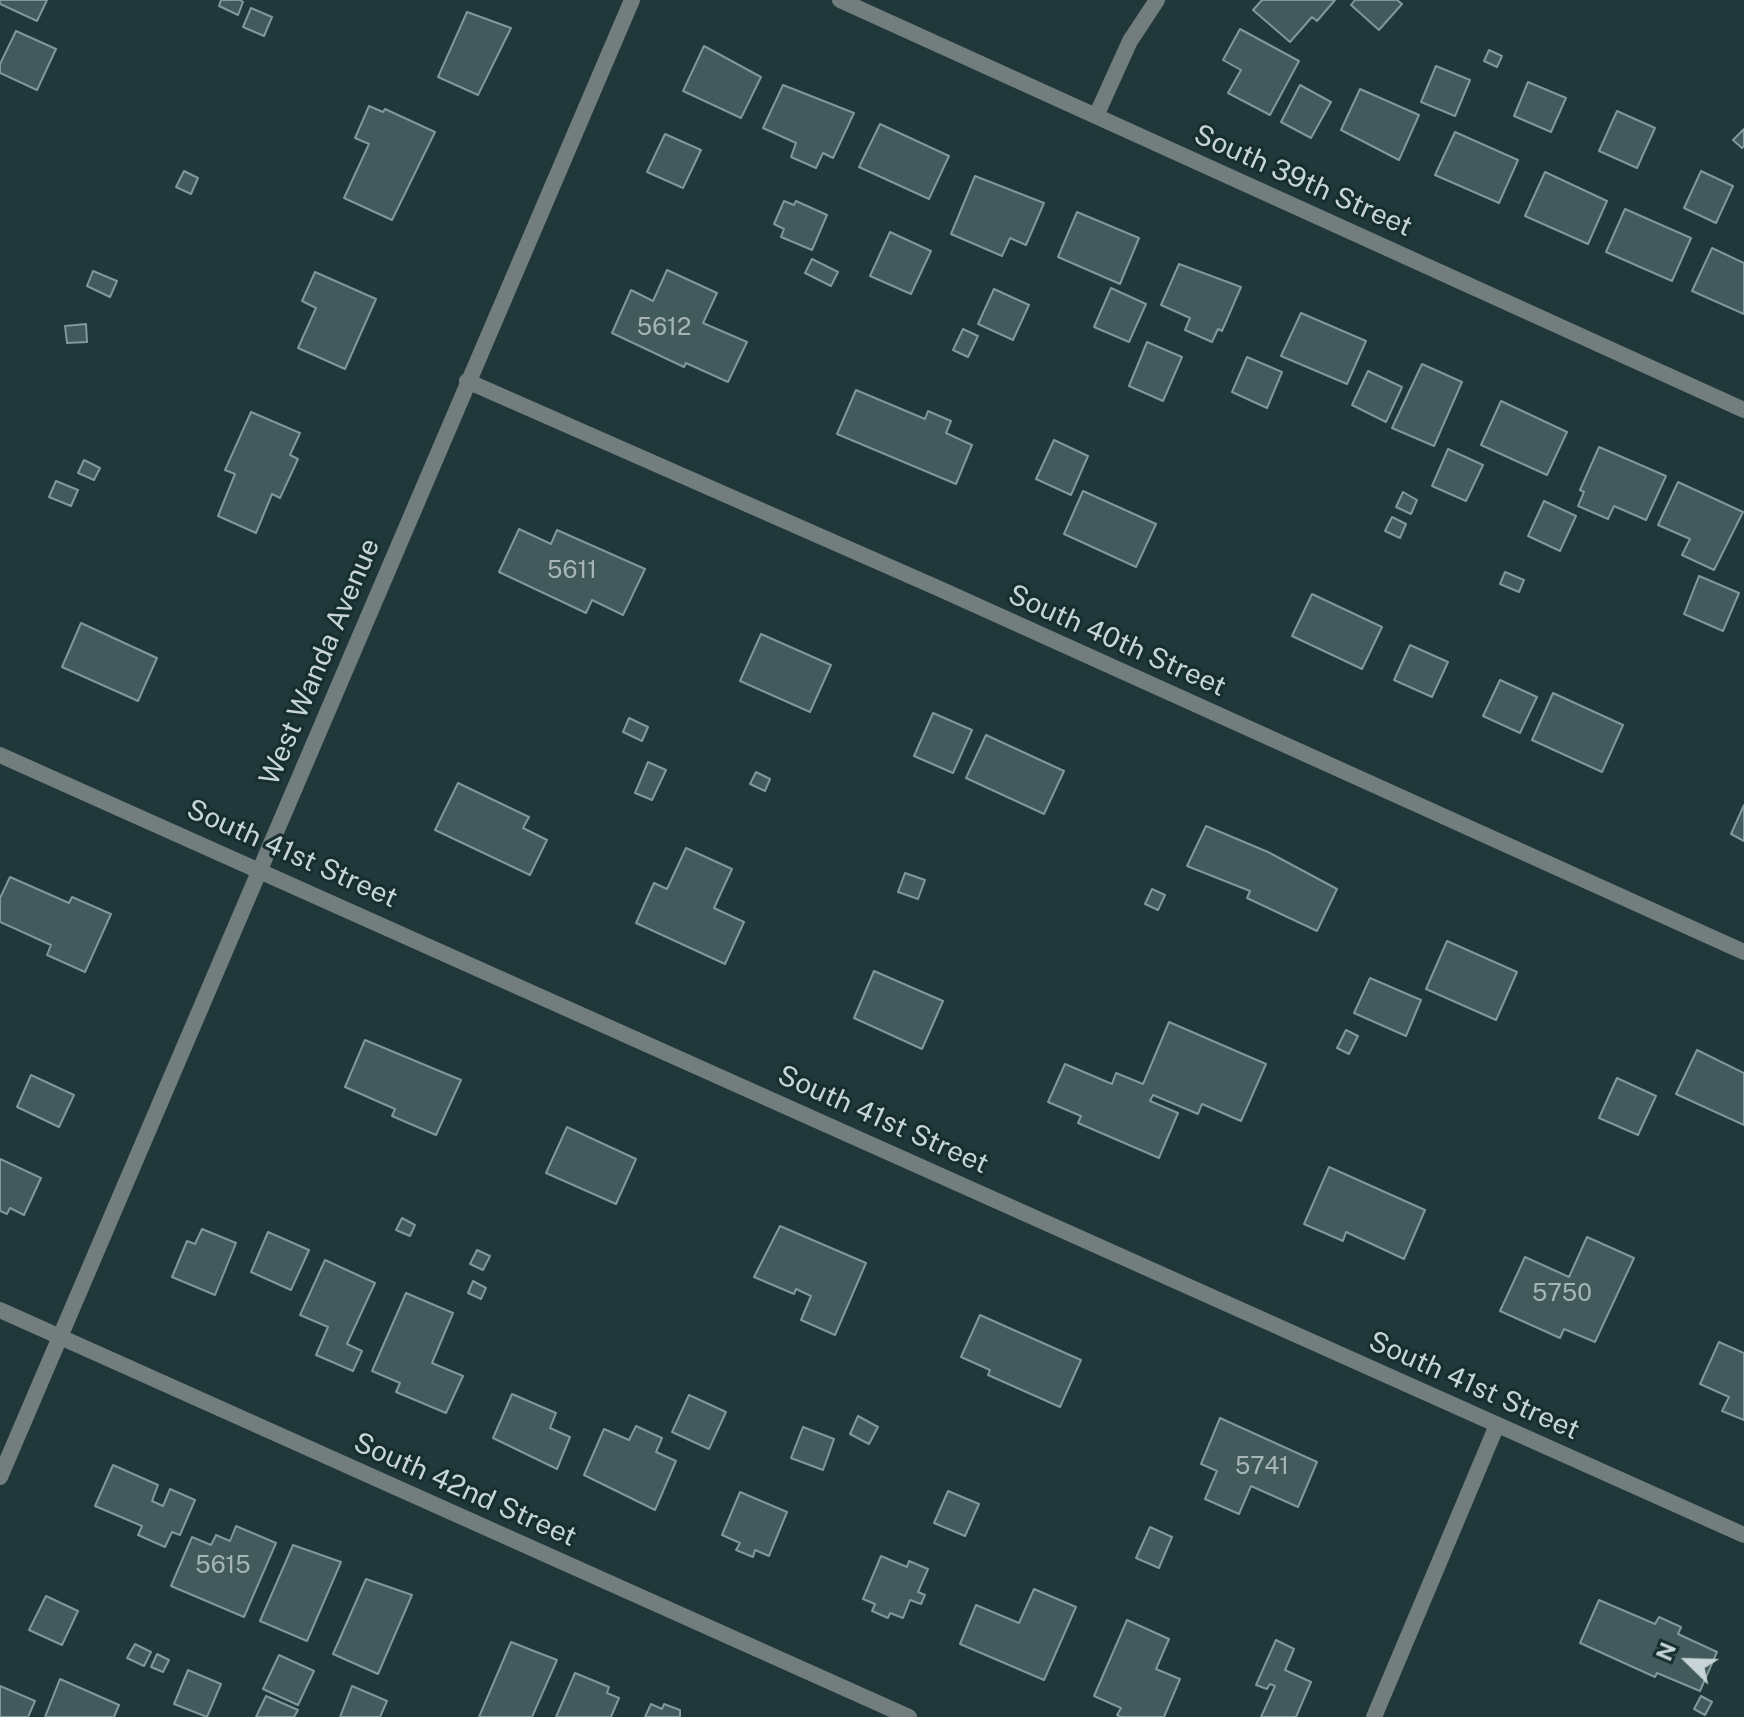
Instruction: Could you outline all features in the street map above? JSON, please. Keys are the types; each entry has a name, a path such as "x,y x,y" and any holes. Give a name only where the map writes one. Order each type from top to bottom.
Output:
{"street":[{"name":"West Wanda Avenue","path":"0,1477 632,0"},
{"name":"South 39th Street","path":"840,0 1744,410"},
{"path":"1096,116 1130,41 1157,0"},
{"name":"South 40th Street","path":"467,381 955,596 1744,952"},
{"name":"South 41st Street","path":"0,755 261,868 1744,1535"},
{"name":"South 42nd Street","path":"0,1310 909,1717"},
{"path":"1374,1717 1497,1425"}],"building":[{"path":"0,0 47,0 37,21 0,4"},
{"path":"221,0 243,2 238,15 219,6"},
{"path":"1262,0 1335,0 1317,21 1312,17 1290,42 1253,10"},
{"path":"1355,0 1397,0 1402,4 1379,30 1351,5"},
{"path":"251,8 272,17 264,36 243,27"},
{"path":"467,12 511,28 478,95 438,77"},
{"path":"1240,29 1299,61 1270,115 1228,93 1241,70 1223,60"},
{"path":"16,31 56,49 37,90 0,73 0,64"},
{"path":"704,46 761,77 741,118 683,91"},
{"path":"1489,50 1502,56 1497,67 1484,61"},
{"path":"1436,66 1470,80 1455,116 1421,102"},
{"path":"1528,82 1566,98 1551,132 1514,116"},
{"path":"783,85 854,113 833,158 823,153 816,168 791,157 796,143 763,128"},
{"path":"1300,85 1331,102 1311,138 1281,122"},
{"path":"1360,89 1419,115 1399,160 1341,130"},
{"path":"369,106 383,112 385,109 435,132 392,220 344,198 369,144 355,138"},
{"path":"1617,111 1655,128 1637,168 1599,151"},
{"path":"880,124 949,156 929,199 859,167"},
{"path":"1744,129 1744,146 1742,148 1733,140"},
{"path":"1455,132 1518,160 1499,203 1435,175"},
{"path":"665,134 701,150 683,188 647,172"},
{"path":"184,171 198,178 191,194 176,187"},
{"path":"1701,171 1733,186 1716,223 1684,208"},
{"path":"1545,172 1607,201 1588,244 1525,216"},
{"path":"975,176 1044,203 1026,245 1010,238 1002,256 951,234"},
{"path":"784,201 794,205 796,201 827,215 812,250 781,237 784,229 774,224"},
{"path":"1625,209 1691,238 1672,281 1606,252"},
{"path":"1077,212 1139,238 1120,284 1058,257"},
{"path":"890,232 931,251 911,294 870,276"},
{"path":"1712,248 1744,263 1744,314 1692,291"},
{"path":"812,259 838,272 831,286 805,273"},
{"path":"1179,264 1241,287 1222,331 1218,329 1212,342 1185,330 1190,318 1161,305"},
{"path":"667,270 717,293 703,323 747,342 728,382 686,363 684,367 612,333 631,290 653,301"},
{"path":"93,271 117,281 110,297 87,286"},
{"path":"315,272 376,299 345,369 298,348 316,308 302,301"},
{"path":"1111,288 1146,304 1129,342 1094,327"},
{"path":"994,289 1029,305 1013,340 978,324"},
{"path":"1301,313 1366,341 1347,384 1281,356"},
{"path":"86,324 87,342 67,343 65,326"},
{"path":"963,329 978,336 968,357 953,350"},
{"path":"1147,342 1182,357 1163,401 1129,386"},
{"path":"1247,357 1282,372 1267,408 1232,392"},
{"path":"1422,364 1462,382 1434,446 1392,428"},
{"path":"1368,371 1402,387 1386,422 1352,405"},
{"path":"856,390 925,419 928,411 951,421 946,433 972,445 956,484 837,434"},
{"path":"1501,401 1567,432 1547,475 1481,445"},
{"path":"251,412 300,433 290,455 298,459 280,498 272,494 256,533 218,516 235,474 225,470"},
{"path":"1054,440 1088,456 1071,495 1036,479"},
{"path":"1599,447 1666,476 1646,520 1614,506 1608,519 1578,506 1584,492 1580,490"},
{"path":"1448,449 1483,465 1466,501 1432,486"},
{"path":"84,460 100,468 94,480 78,473"},
{"path":"56,481 78,490 71,506 49,497"},
{"path":"1678,482 1743,512 1714,570 1682,555 1690,539 1658,525"},
{"path":"1083,491 1156,524 1136,567 1064,534"},
{"path":"1403,492 1417,500 1411,514 1396,507"},
{"path":"1544,501 1576,516 1560,551 1528,536"},
{"path":"1392,517 1406,524 1400,538 1385,531"},
{"path":"519,529 551,544 557,530 645,569 623,615 592,600 586,613 499,572"},
{"path":"1505,572 1524,580 1519,592 1500,584"},
{"path":"1699,576 1739,593 1723,631 1684,614"},
{"path":"1312,594 1382,627 1362,669 1292,636"},
{"path":"81,623 157,658 138,701 62,667"},
{"path":"761,634 831,665 810,712 740,681"},
{"path":"1410,645 1448,662 1432,697 1394,680"},
{"path":"1500,680 1537,697 1520,733 1483,716"},
{"path":"1553,693 1623,725 1602,772 1532,740"},
{"path":"933,713 972,730 953,773 914,756"},
{"path":"629,718 648,727 642,741 623,732"},
{"path":"986,735 1064,771 1044,814 966,778"},
{"path":"648,762 666,770 652,800 635,793"},
{"path":"756,772 770,779 765,791 750,784"},
{"path":"458,783 529,817 523,828 547,840 530,875 435,830"},
{"path":"1744,805 1744,841 1731,834"},
{"path":"1206,826 1268,852 1337,889 1317,931 1247,898 1250,891 1187,866"},
{"path":"686,848 732,869 714,908 744,922 725,964 636,923 654,883 667,889"},
{"path":"905,873 925,880 918,899 898,892"},
{"path":"10,877 69,903 72,897 111,914 85,972 47,955 51,945 0,922 0,898"},
{"path":"1152,889 1165,895 1158,910 1145,904"},
{"path":"1447,941 1517,972 1496,1020 1426,989"},
{"path":"874,971 943,1001 922,1049 854,1018"},
{"path":"1370,978 1421,1000 1406,1036 1354,1013"},
{"path":"1169,1022 1266,1064 1241,1121 1202,1104 1198,1114 1153,1095 1150,1101 1178,1113 1159,1158 1078,1123 1081,1116 1048,1102 1065,1064 1112,1084 1116,1073 1143,1084"},
{"path":"1346,1030 1358,1036 1349,1054 1337,1048"},
{"path":"365,1040 461,1080 436,1135 392,1116 395,1109 345,1087"},
{"path":"1697,1050 1744,1073 1744,1125 1676,1094"},
{"path":"31,1075 74,1095 59,1127 17,1107"},
{"path":"1617,1078 1656,1096 1638,1135 1599,1118"},
{"path":"567,1127 636,1159 616,1204 546,1173"},
{"path":"0,1159 41,1178 24,1215 10,1208 7,1214 0,1211"},
{"path":"1329,1167 1425,1210 1404,1259 1346,1232 1343,1241 1304,1224"},
{"path":"402,1218 415,1225 410,1236 396,1230"},
{"path":"780,1226 866,1263 835,1335 801,1320 811,1296 796,1289 794,1294 754,1277"},
{"path":"202,1229 236,1243 215,1295 172,1277 187,1241 195,1244"},
{"path":"268,1232 309,1250 291,1290 251,1272"},
{"path":"1587,1237 1634,1258 1595,1342 1564,1329 1560,1338 1500,1311 1525,1257 1569,1277"},
{"path":"477,1250 490,1256 483,1270 470,1264"},
{"path":"325,1260 375,1283 347,1344 362,1351 353,1371 316,1355 328,1327 300,1315"},
{"path":"473,1281 486,1288 481,1299 468,1293"},
{"path":"406,1293 453,1313 432,1363 463,1376 446,1413 396,1392 400,1383 372,1371"},
{"path":"980,1315 1081,1360 1060,1407 988,1375 990,1370 961,1357"},
{"path":"1719,1342 1744,1353 1744,1420 1722,1411 1729,1397 1700,1384"},
{"path":"512,1394 556,1413 550,1428 570,1437 557,1469 493,1438"},
{"path":"689,1395 726,1412 709,1449 672,1432"},
{"path":"858,1416 878,1427 869,1444 850,1434"},
{"path":"1220,1418 1317,1462 1298,1507 1251,1486 1239,1514 1205,1499 1217,1471 1201,1464"},
{"path":"636,1426 662,1438 656,1452 676,1461 655,1510 584,1475 604,1429 629,1440"},
{"path":"803,1427 834,1439 823,1470 791,1458"},
{"path":"113,1465 158,1485 152,1501 163,1506 170,1489 195,1500 180,1535 172,1532 165,1547 138,1535 142,1526 95,1506"},
{"path":"948,1491 979,1504 965,1536 934,1523"},
{"path":"740,1492 787,1512 769,1556 755,1550 753,1557 736,1550 740,1543 722,1535"},
{"path":"236,1526 276,1543 244,1617 171,1586 192,1537 211,1545 216,1535 230,1541"},
{"path":"1150,1527 1172,1537 1159,1568 1136,1558"},
{"path":"293,1545 341,1562 307,1641 260,1621"},
{"path":"881,1556 907,1567 909,1561 928,1569 918,1592 925,1595 921,1604 910,1600 903,1618 890,1613 888,1618 872,1611 875,1604 863,1599"},
{"path":"366,1579 412,1595 378,1674 333,1654"},
{"path":"1034,1589 1076,1607 1044,1680 960,1644 976,1605 1019,1623"},
{"path":"46,1596 78,1611 62,1645 29,1630"},
{"path":"1599,1600 1655,1624 1659,1617 1681,1627 1678,1634 1717,1652 1700,1691 1657,1673 1655,1677 1580,1643"},
{"path":"1127,1620 1169,1639 1156,1669 1180,1679 1164,1717 1121,1717 1117,1715 1121,1708 1094,1696"},
{"path":"1276,1640 1294,1649 1285,1670 1311,1682 1296,1717 1261,1717 1275,1686 1270,1684 1267,1689 1256,1685"},
{"path":"511,1642 557,1660 532,1717 479,1717"},
{"path":"135,1644 151,1652 144,1666 127,1658"},
{"path":"157,1654 169,1660 163,1672 151,1667"},
{"path":"279,1655 314,1671 298,1705 263,1689"},
{"path":"188,1670 221,1684 207,1717 174,1704"},
{"path":"575,1673 609,1687 607,1693 619,1698 611,1717 556,1717"},
{"path":"60,1679 119,1705 114,1717 45,1717"},
{"path":"0,1686 35,1701 28,1717 0,1717"},
{"path":"352,1686 387,1701 380,1717 340,1717"},
{"path":"266,1696 298,1710 294,1717 256,1717"},
{"path":"1701,1696 1712,1702 1705,1715 1694,1709"},
{"path":"651,1704 662,1709 664,1704 680,1710 680,1717 645,1717"}]}
